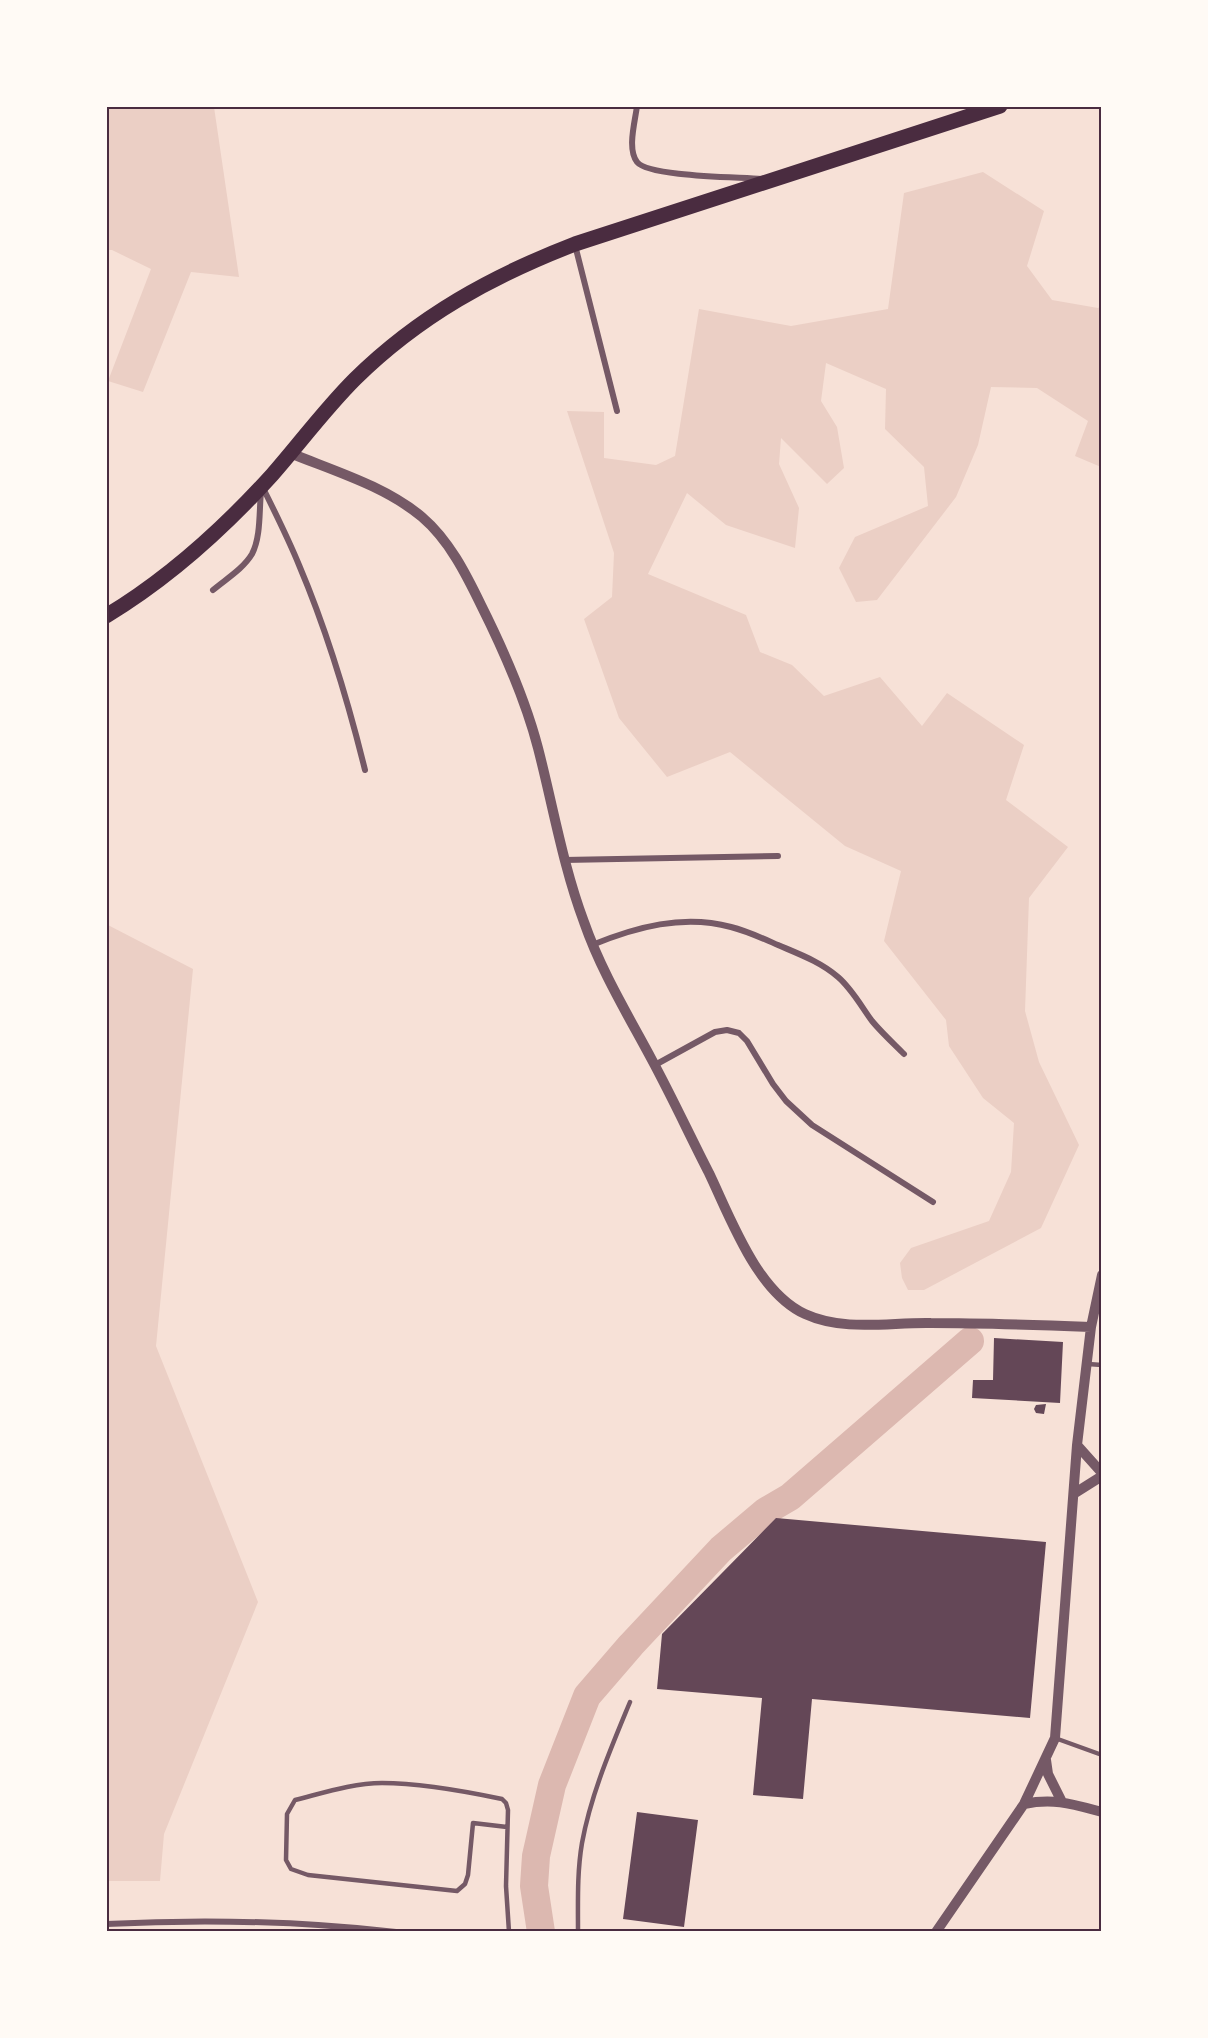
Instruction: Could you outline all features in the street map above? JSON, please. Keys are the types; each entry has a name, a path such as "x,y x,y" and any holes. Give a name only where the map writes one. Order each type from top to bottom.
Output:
{"main road":[{"path":"106,616 146,590 185,560 262,485 355,379 437,312 492,280 574,244 1000,106"}],"street":[{"path":"637,106 634,154 638,163 646,168 669,173 777,180"},
{"path":"574,244 617,411"},
{"path":"290,453 375,488 402,503 423,518 442,538 459,562 490,623 525,708 537,747 572,890 592,945 655,1065 749,1254 774,1290 788,1304 804,1314 843,1324 959,1323 1091,1327"},
{"path":"213,590 243,565 251,554 255,544 262,485"},
{"path":"262,485 299,564 321,620 347,704 364,770"},
{"path":"564,860 778,856"},
{"path":"592,945 629,931 670,923 717,924 748,932 813,961 838,977 872,1020 904,1054"},
{"path":"655,1065 715,1032 727,1030 739,1033 747,1041 773,1084 801,1116 933,1202"},
{"path":"936,1932 1024,1804 1055,1738 1077,1445 1091,1327 1101,1275"},
{"path":"1075,1493 1101,1475 1077,1445"},
{"path":"1046,1760 1048,1774 1060,1800"},
{"path":"1024,1804 1060,1800 1101,1812"},
{"path":"106,1924 161,1921 267,1922 396,1932"}],"lane":[{"path":"1088,1364 1101,1365"},
{"path":"578,1932 580,1861 587,1816 630,1702"},
{"path":"1055,1738 1101,1755"},
{"path":"507,1827 473,1823 468,1875 465,1884 457,1891 308,1875 291,1869 286,1860 286,1814 295,1800 351,1786 382,1783 461,1790 501,1799 506,1803 507,1810 507,1827 506,1886 509,1932"}],"shaded area":[{"path":"107,106 214,107 239,277 191,272 143,392 108,381 151,269 112,250 107,250"},
{"path":"983,172 1044,211 1027,266 1052,300 1098,308 1101,306 1101,467 1075,456 1088,421 1037,388 991,387 978,445 956,497 877,600 856,602 839,568 855,537 928,506 924,467 885,429 886,389 826,363 821,401 837,427 844,468 827,484 781,438 779,464 799,508 795,548 726,525 687,493 648,574 746,615 760,652 792,665 824,696 880,677 922,726 947,693 1024,745 1006,800 1068,847 1029,898 1025,1011 1039,1062 1079,1145 1041,1228 924,1290 908,1290 902,1278 900,1263 911,1248 989,1221 1011,1172 1014,1123 983,1098 949,1046 946,1020 884,941 901,871 845,846 730,752 667,777 619,718 584,619 612,597 614,553 567,411 604,412 604,458 656,465 675,456 699,309 791,326 888,309 904,193"},
{"path":"106,924 193,969 156,1346 258,1602 164,1834 160,1881 107,1881"}],"building":[{"path":"994,1338 1063,1342 1060,1403 972,1398 973,1380 993,1380"},
{"path":"1046,1404 1044,1414 1036,1413 1034,1409 1036,1405"},
{"path":"776,1518 1046,1542 1030,1718 812,1699 803,1799 753,1795 762,1698 657,1689 662,1634"},
{"path":"637,1812 698,1820 684,1927 623,1919"}],"waterway":[{"path":"541,1932 534,1886 536,1856 552,1785 587,1696 631,1645 721,1549 766,1511 790,1497 970,1341"}]}
